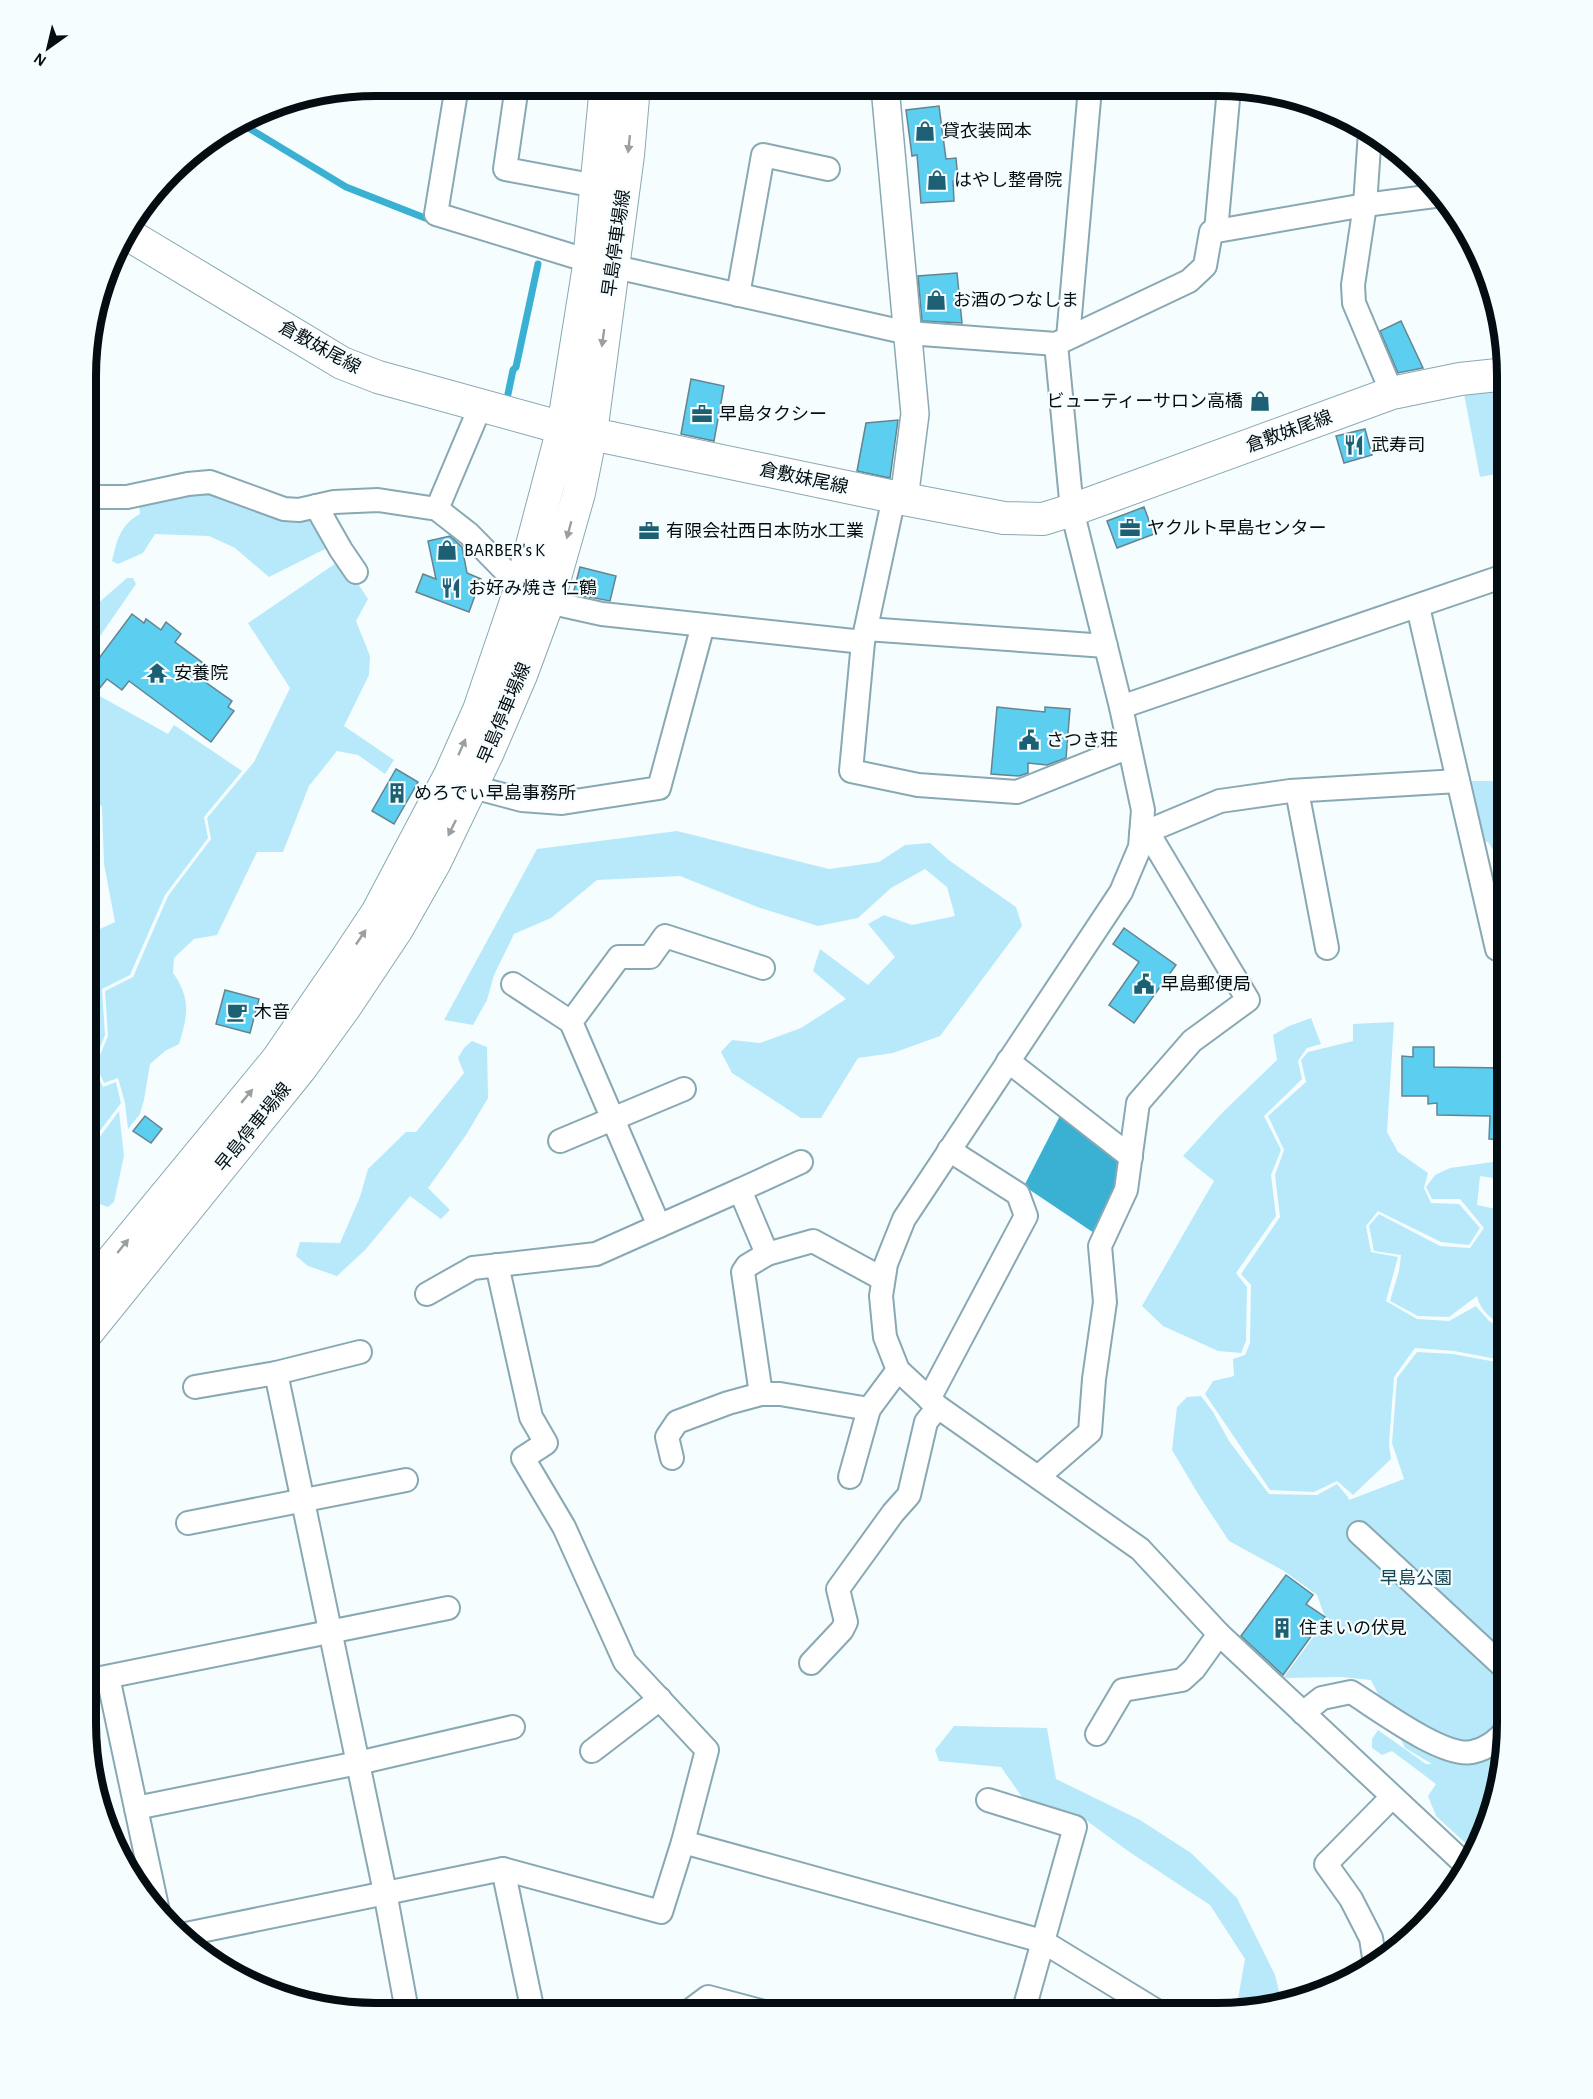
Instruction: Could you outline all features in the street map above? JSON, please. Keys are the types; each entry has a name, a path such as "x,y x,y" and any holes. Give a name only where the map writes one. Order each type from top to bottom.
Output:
{"main road":[{"name":"早島停車場線","path":"601,264 596,186 605,96"},
{"name":"早島停車場線","path":"96,1322 300,1069 345,1007 397,929 435,862 473,787 521,675 548,602 579,493 577,431 601,264 628,155 633,96"},
{"name":"倉敷妹尾線","path":"133,238 342,363 378,377 577,431 1004,518 1042,519 1072,510 1392,393 1460,379 1497,375"},
{"name":"早島停車場線","path":"96,1280 277,1060 377,913 450,775 479,710 577,431"}],"street":[{"path":"455,96 436,214 601,264 908,333 1062,341 1189,281 1205,266 1211,232 1365,205 1431,196"},
{"path":"516,96 505,170 596,186"},
{"path":"886,96 915,414 899,498 864,636 851,771 918,785 1017,792 1129,747"},
{"path":"1089,96 1062,341 1072,510 1121,707 1143,810 1144,833 1121,892 904,1219 886,1264 883,1279 881,1296 885,1337 898,1370 933,1403 1140,1549 1219,1634 1461,1860"},
{"path":"1216,231 1228,97"},
{"path":"1369,141 1365,205 1353,285 1354,303 1392,393"},
{"path":"738,295 763,155 828,169"},
{"path":"437,509 481,405"},
{"path":"96,497 127,497 188,484 210,482 284,509 299,510 334,502 378,500 437,509 469,534 521,587"},
{"path":"316,506 356,572"},
{"path":"1121,707 1497,579"},
{"path":"548,602 602,614 703,625 864,636 1106,646"},
{"path":"1418,607 1497,949"},
{"path":"473,787 522,800 562,803 659,788 703,625"},
{"path":"1144,833 1220,801 1297,791 1458,781"},
{"path":"1297,791 1327,948"},
{"path":"1038,1477 1090,1432 1094,1379 1105,1302 1100,1246 1126,1190 1138,1103 1192,1041 1248,1000 1144,833"},
{"path":"571,1022 618,957 650,957 665,936 763,968"},
{"path":"513,984 571,1022 659,1226"},
{"path":"1008,1061 1131,1157"},
{"path":"560,1141 684,1089"},
{"path":"811,1663 843,1630 846,1622 838,1589 893,1513 909,1495 926,1422 933,1403 1026,1216 1018,1194 949,1150"},
{"path":"427,1294 473,1268 596,1254 801,1162"},
{"path":"740,1190 767,1254"},
{"path":"761,1394 743,1272 747,1266 767,1254 813,1240 883,1279"},
{"path":"191,1933 503,1869 662,1912 707,1750 625,1662 564,1527 523,1458 546,1443 531,1417 497,1265"},
{"path":"195,1386 276,1372 360,1352"},
{"path":"850,1477 869,1409 898,1370"},
{"path":"276,1372 385,1892 406,2003"},
{"path":"672,1458 667,1437 677,1422 728,1403 761,1394 780,1394 869,1409"},
{"path":"188,1523 406,1480"},
{"path":"1359,1533 1497,1661"},
{"path":"96,1680 448,1608"},
{"path":"1097,1734 1123,1690 1182,1680 1194,1669 1219,1634"},
{"path":"108,1677 154,1893"},
{"path":"1303,1713 1322,1698 1352,1692 1436,1745 1469,1753 1492,1745 1496,1741"},
{"path":"592,1751 660,1699"},
{"path":"136,1808 358,1763 513,1727"},
{"path":"1374,1955 1371,1938 1351,1899 1326,1864 1392,1797"},
{"path":"988,1800 1075,1827 1026,2003"},
{"path":"683,1842 1042,1941 1144,2003"},
{"path":"503,1869 531,2003"},
{"path":"700,2003 708,1997 730,2003"}],"green space":[{"path":"1497,388 1497,474 1480,477 1464,394"},
{"path":"212,490 311,516 329,547 269,577 235,548 209,536 155,534 143,553 118,564 112,561 124,528 140,514 139,505"},
{"path":"342,559 368,599 356,621 370,656 369,675 344,726 394,760 385,774 358,755 337,751 309,786 283,852 257,852 217,935 194,939 174,958 173,973 183,991 186,1007 182,1034 179,1044 165,1051 150,1064 140,1114 128,1129 125,1103 118,1078 104,1083 96,1065 108,1036 105,991 133,977 168,896 211,839 207,818 254,762 290,688 248,623"},
{"path":"127,578 133,578 136,584 96,642 96,605"},
{"path":"96,694 168,734 174,725 242,771 204,817 208,838 165,895 130,975 102,989 105,1035 96,1058 96,931 115,922 104,864 102,807 96,800"},
{"path":"1463,781 1497,781 1497,853 1488,842 1477,841"},
{"path":"677,831 829,869 879,862 905,845 930,843 950,861 1016,907 1022,926 940,1036 893,1053 858,1058 821,1118 801,1118 732,1073 721,1052 732,1040 760,1043 801,1028 846,999 813,971 820,949 868,985 895,957 868,924 884,915 912,925 955,916 947,887 925,869 891,888 858,918 818,926 760,908 680,876 597,880 551,918 514,934 494,975 487,1000 473,1025 444,1020 537,849"},
{"path":"1490,881 1497,881 1496,930"},
{"path":"1311,1018 1321,1044 1307,1048 1298,1061 1302,1079 1264,1116 1281,1150 1271,1175 1276,1216 1236,1273 1247,1287 1246,1341 1241,1353 1218,1351 1163,1326 1142,1306 1214,1181 1183,1156 1223,1112 1277,1060 1273,1035"},
{"path":"1394,1022 1387,1132 1398,1152 1428,1173 1424,1188 1431,1203 1459,1204 1480,1228 1469,1245 1441,1242 1378,1211 1366,1226 1371,1252 1398,1257 1386,1301 1417,1319 1449,1321 1476,1306 1489,1321 1497,1325 1497,1359 1454,1351 1415,1348 1394,1377 1389,1444 1391,1459 1353,1495 1337,1481 1314,1492 1270,1490 1205,1394 1213,1381 1234,1376 1233,1359 1245,1355 1250,1343 1251,1285 1241,1274 1280,1217 1275,1175 1284,1150 1268,1116 1306,1082 1301,1060 1308,1052 1353,1041 1353,1024"},
{"path":"472,1041 487,1047 488,1098 466,1135 428,1188 450,1210 441,1219 410,1196 365,1250 337,1276 308,1266 296,1256 300,1242 340,1243 360,1197 368,1169 406,1132 416,1132 464,1073 458,1058"},
{"path":"96,1072 103,1087 116,1082 121,1103 96,1136"},
{"path":"119,1111 124,1156 114,1202 108,1207 96,1203 96,1142"},
{"path":"1497,1161 1497,1179 1480,1176 1477,1205 1497,1209 1497,1322 1481,1306 1477,1296 1449,1317 1418,1316 1390,1301 1401,1255 1374,1251 1369,1226 1379,1214 1440,1246 1470,1248 1484,1228 1460,1199 1432,1199 1426,1187 1435,1175 1450,1168"},
{"name":"早島公園","path":"1417,1352 1453,1354 1497,1362 1497,1723 1495,1759 1482,1813 1468,1846 1436,1816 1428,1796 1436,1784 1392,1751 1382,1755 1372,1748 1372,1739 1378,1730 1426,1764 1432,1764 1405,1748 1371,1680 1341,1677 1283,1678 1326,1620 1317,1595 1284,1571 1229,1541 1172,1450 1177,1407 1187,1397 1201,1396 1229,1441 1269,1494 1317,1495 1337,1484 1349,1500 1404,1479 1392,1443 1397,1378"},
{"path":"954,1726 1047,1728 1056,1779 1140,1820 1191,1853 1237,1898 1275,1975 1280,1995 1239,2002 1245,1959 1210,1905 1128,1851 1079,1815 1022,1797 1001,1767 939,1761 935,1750"}],"water":[{"path":"1063,1110 1123,1161 1119,1189 1097,1235 1024,1186"}],"building":[{"path":"939,106 946,159 956,158 958,180 953,181 954,201 921,203 917,155 912,156 906,110"},
{"path":"957,273 962,323 922,321 918,276"},
{"path":"1401,321 1423,368 1398,373 1380,331"},
{"path":"691,379 724,386 714,441 681,434"},
{"path":"898,420 890,478 857,471 866,423"},
{"path":"1365,429 1372,455 1344,463 1336,436"},
{"path":"1144,507 1154,534 1117,548 1107,521"},
{"path":"450,536 462,547 467,573 481,579 469,612 416,592 423,574 436,579 428,541"},
{"path":"580,567 616,576 610,601 573,594"},
{"path":"132,614 144,623 146,619 161,630 166,622 181,634 175,642 203,663 194,674 232,701 228,707 234,711 211,742 129,681 122,690 107,679 99,689 96,687 97,661"},
{"path":"997,707 1045,712 1045,707 1070,709 1066,758 1047,765 1028,763 1028,773 1019,776 991,774"},
{"name":"めろでぃ早島事務所","path":"396,769 418,782 394,824 372,811"},
{"path":"1124,928 1176,965 1134,1023 1109,1005 1139,962 1113,944"},
{"path":"225,990 259,999 250,1033 216,1024"},
{"path":"1413,1047 1434,1047 1434,1067 1497,1068 1497,1139 1489,1139 1490,1116 1437,1115 1437,1103 1428,1104 1428,1096 1402,1096 1402,1056 1413,1057"},
{"path":"145,1116 162,1129 151,1143 133,1131"},
{"name":"住まいの伏見","path":"1286,1575 1313,1595 1306,1604 1325,1617 1283,1675 1241,1636"}],"waterway":[{"path":"248,127 346,187 425,218"},
{"path":"508,394 538,264"}],"place":[{"name":"貸衣装岡本","path":"925,131"},
{"name":"はやし整骨院","path":"937,180"},
{"name":"お酒のつなしま","path":"936,300"},
{"name":"ビューティーサロン高橋","path":"1260,401"},
{"name":"早島タクシー","path":"702,414"},
{"name":"武寿司","path":"1354,445"},
{"name":"ヤクルト早島センター","path":"1130,528"},
{"name":"有限会社西日本防水工業","path":"649,531"},
{"name":"BARBER's K","path":"447,550"},
{"name":"お好み焼き 仁鶴","path":"451,588"},
{"name":"安養院","path":"157,673"},
{"name":"さつき荘","path":"1029,740"},
{"name":"めろでぃ早島事務所","path":"397,793"},
{"name":"早島郵便局","path":"1144,984"},
{"name":"木音","path":"237,1012"},
{"name":"住まいの伏見","path":"1282,1628"}]}
